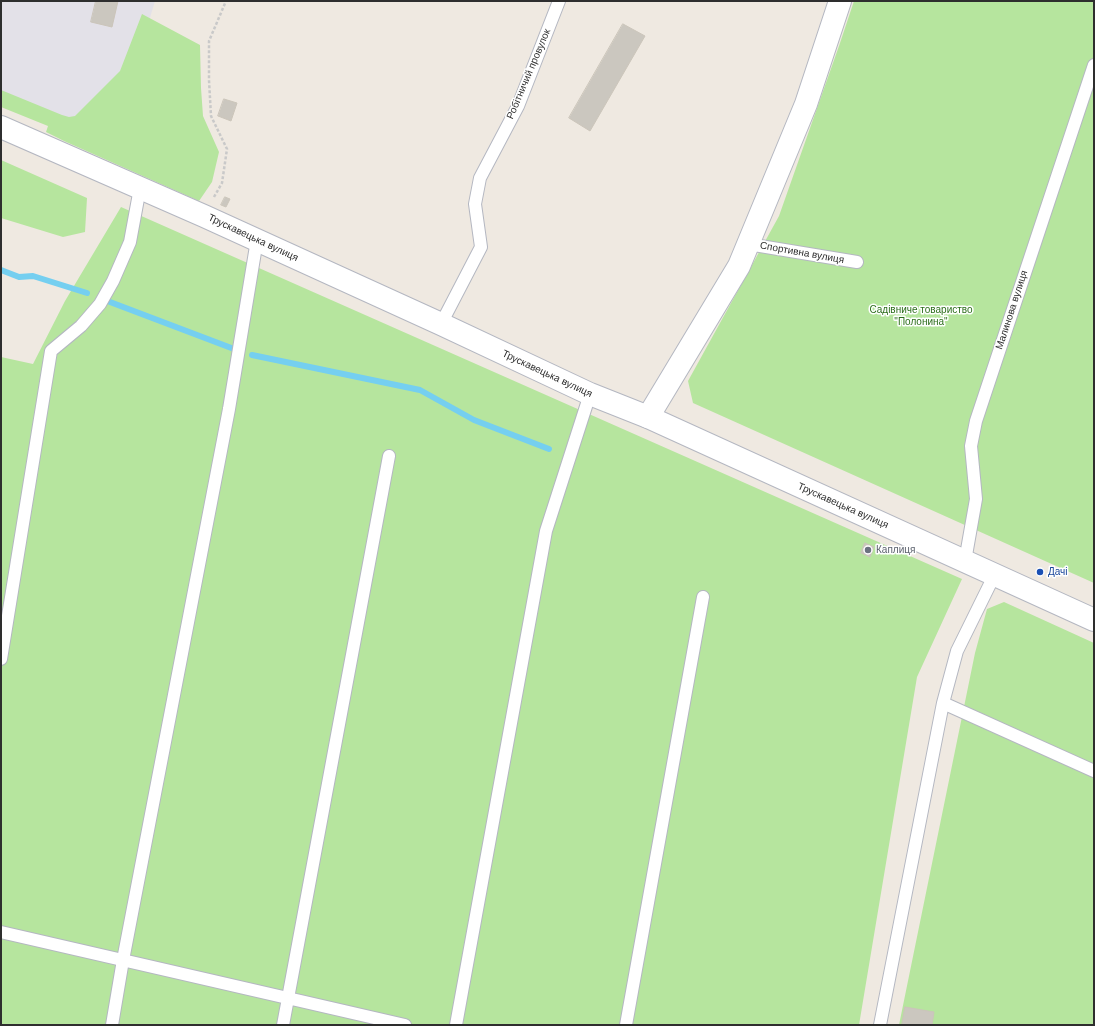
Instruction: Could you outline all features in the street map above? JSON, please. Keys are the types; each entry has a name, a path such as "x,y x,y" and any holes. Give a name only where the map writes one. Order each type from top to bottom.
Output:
{"street":[{"path":"648,417 739,266 806,104 840,1"},
{"name":"Трускавецька вулиця","path":"1,126 257,240 590,394 648,417 965,561 994,576 1094,620"}],"lane":[{"name":"Робітничий провулок","path":"441,324 481,247 475,204 480,178 518,106 559,1"},
{"name":"Малинова вулиця","path":"965,561 976,499 971,446 976,421 1094,65"},
{"path":"1,659 52,351 81,326 100,304 113,281 130,242 140,188"},
{"path":"112,1025 123,960 228,409 257,240"},
{"name":"Спортивна вулиця","path":"748,244 857,262"},
{"path":"456,1025 546,531 590,394"},
{"path":"283,1025 389,456"},
{"path":"880,1025 942,703 957,651 994,576"},
{"path":"626,1025 703,598"},
{"path":"942,703 1094,771"},
{"path":"1,932 406,1025"}],"path":[{"path":"204,216 222,183 227,149 212,116 209,74 210,41 226,1"}],"shaded area":[{"path":"1,1 155,1 113,141 1,95"}],"green space":[{"name":"Садівниче товариство \"Полонина\"","path":"854,1 1094,1 1094,583 693,403 688,381 779,216"},
{"path":"142,14 200,45 203,116 219,152 212,182 199,201 64,141 46,132 48,126 1,107 1,90 62,115 69,117 75,116 120,71"},
{"path":"1,160 87,198 85,232 63,237 1,218"},
{"path":"121,207 962,579 917,677 859,1025 1,1025 1,357 33,364 65,301"},
{"path":"1004,602 1094,643 1094,1025 899,1025 975,653 987,609"}],"building":[{"path":"96,1 118,1 112,27 91,22"},
{"path":"623,24 645,36 590,131 569,118"},
{"path":"224,99 237,103 231,121 218,116"},
{"path":"225,197 230,199 226,207 221,205"},
{"name":"Каплиця","path":"865,543 874,547 870,557 861,553"},
{"path":"905,1007 934,1012 932,1025 902,1025"}],"waterway":[{"path":"1,270 19,277 33,276 87,293"},
{"path":"110,302 234,349"},
{"path":"252,355 420,390 474,420 549,449"}],"place":[{"name":"Каплиця","path":"868,550"},
{"name":"Дачі","path":"1040,572"}]}
